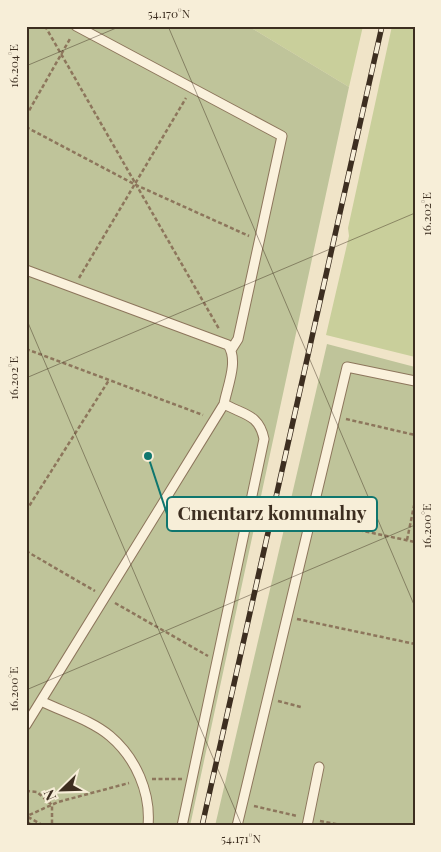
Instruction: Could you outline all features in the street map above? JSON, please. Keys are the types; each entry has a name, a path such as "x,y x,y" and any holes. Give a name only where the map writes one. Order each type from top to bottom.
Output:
{"lane":[{"path":"76,26 282,136 238,339 231,350"},
{"path":"26,270 228,345 231,350 232,365 224,404 26,725"},
{"path":"236,826 347,367 415,381"},
{"path":"182,826 264,439 260,422 224,404"},
{"path":"41,701 83,720 110,736 131,761 145,788 148,826"},
{"path":"308,822 319,767"}],"path":[{"path":"45,26 231,350"},
{"path":"26,116 76,26"},
{"path":"74,288 192,88"},
{"path":"26,127 136,185 259,241"},
{"path":"26,349 214,419"},
{"path":"26,511 109,380"},
{"path":"335,416 415,435"},
{"path":"170,491 244,536"},
{"path":"407,540 415,501"},
{"path":"310,520 415,542"},
{"path":"26,551 218,662"},
{"path":"286,616 415,644"},
{"path":"266,698 301,707"},
{"path":"26,816 52,805 141,780 192,779"},
{"path":"26,791 37,792 52,805 52,826"},
{"path":"242,803 308,822 345,826"},
{"path":"26,816 30,826"},
{"path":"26,816 44,826"}],"green space":[{"path":"26,26 248,26 349,87 190,826 26,826"},
{"path":"248,26 363,26 349,87"},
{"path":"392,26 415,26 415,357 326,335 349,236 348,228"},
{"path":"327,344 415,367 415,826 215,826"}],"railway":[{"path":"202,826 382,26"}],"place":[{"name":"Cmentarz komunalny","path":"148,456"}]}
